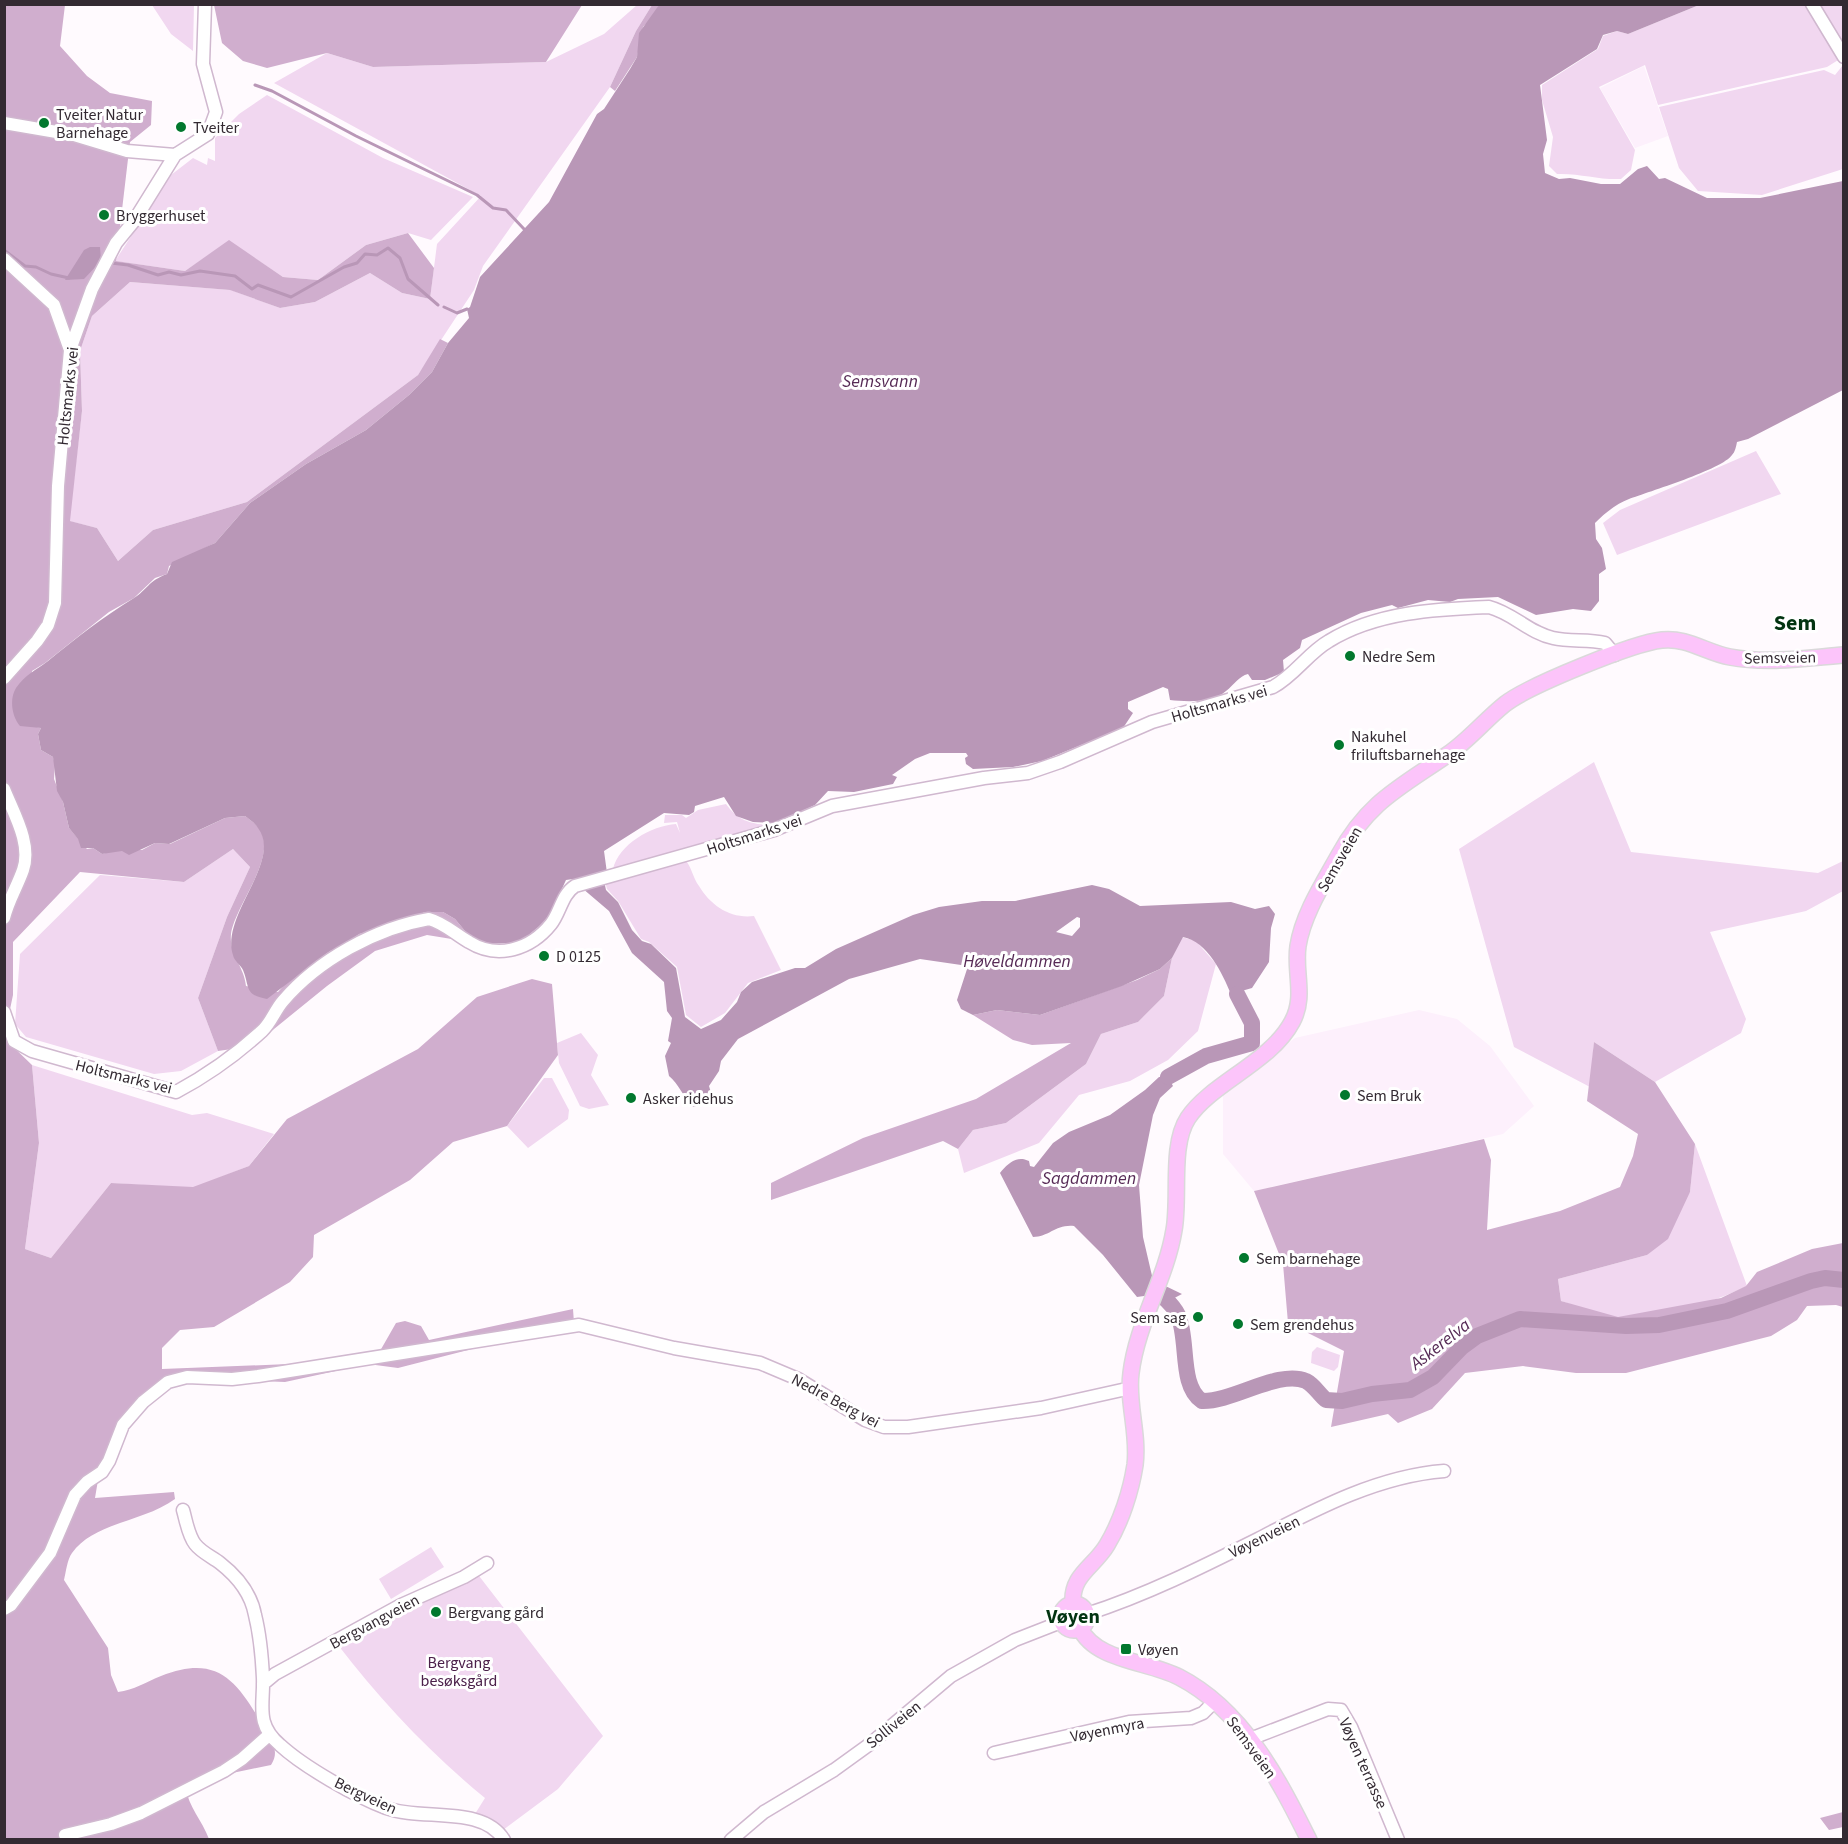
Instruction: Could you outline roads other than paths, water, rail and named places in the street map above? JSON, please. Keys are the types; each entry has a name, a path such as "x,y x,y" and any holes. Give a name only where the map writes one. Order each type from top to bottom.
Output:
{"main road":[{"name":"Semsveien","path":"1131,1388 1133,1362 1174,1230 1182,1129 1192,1113 1245,1071 1292,1023 1299,995 1298,947 1302,930 1352,832 1371,809 1395,788 1446,756 1523,692 1645,643 1670,639 1682,641 1719,655 1743,659 1795,660 1844,655"},
{"path":"1072,1603 1073,1588 1079,1577 1105,1549 1112,1536 1132,1481 1136,1441 1131,1388"},
{"path":"1072,1603 1080,1605 1087,1614 1086,1622 1080,1628 1071,1630 1061,1622 1062,1610 1072,1603"},
{"name":"Semsveien","path":"1080,1628 1092,1646 1105,1653 1170,1673 1215,1701 1250,1739 1309,1839"}],"street":[{"path":"4,123 74,135 127,151 175,155 208,134 216,112 203,64 205,4"},
{"path":"1812,4 1844,57"},
{"name":"Holtsmarks vei","path":"4,678 48,625 55,603 58,486 70,350 92,289 107,261 175,155"},
{"path":"4,259 54,305 70,350"},
{"name":"Holtsmarks vei","path":"4,1012 14,1041 32,1051 176,1092 196,1081 264,1029 283,1001 299,986 356,945 429,919 436,921 471,944 495,951 514,949 534,942 552,922 566,894 575,886 774,830 832,806 984,778 1028,773 1060,762 1152,722 1273,687 1304,669 1314,652 1345,632 1391,621 1489,607 1502,610 1540,634 1554,639 1605,642 1615,655"},
{"path":"4,789 26,850 24,868 7,905 4,918"},
{"name":"Nedre Berg vei","path":"4,1609 11,1605 44,1562 75,1495 87,1482 102,1472 110,1461 123,1425 143,1402 168,1382 187,1377 232,1379 258,1376 579,1325 674,1348 760,1363 798,1379 865,1420 884,1427 908,1427 1041,1408 1131,1388"},
{"name":"Vøyenveien","path":"1087,1614 1125,1601 1299,1518 1377,1484 1410,1474 1444,1471"},
{"path":"65,1835 111,1824 141,1813 224,1770 242,1759 258,1742 269,1735 260,1702 263,1684 255,1613 249,1595 241,1582 193,1542 183,1510"},
{"name":"Bergvangveien","path":"263,1684 275,1674 400,1605 464,1577 487,1563"},
{"name":"Solliveien","path":"731,1839 764,1812 861,1751 951,1676 1015,1640 1061,1622"},
{"name":"Vøyenmyra","path":"994,1753 1129,1722 1191,1718 1203,1713 1215,1701"},
{"name":"Vøyen terrasse","path":"1250,1739 1328,1708 1341,1710 1351,1727 1398,1839"},
{"name":"Bergveien","path":"269,1735 291,1755 355,1793 386,1808 424,1816 474,1818 487,1822 498,1830 504,1839"}],"water":[{"name":"Semsvann","path":"659,5 1699,5 1628,34 1617,31 1603,35 1597,49 1540,85 1547,140 1543,154 1545,173 1559,179 1570,178 1601,184 1620,184 1638,169 1647,166 1659,179 1665,178 1707,198 1760,198 1843,181 1843,390 1748,439 1737,442 1732,455 1715,467 1624,501 1595,523 1596,539 1602,548 1606,569 1599,574 1599,601 1591,611 1573,609 1536,615 1498,597 1458,599 1450,602 1428,600 1398,608 1392,605 1361,613 1302,640 1300,648 1283,660 1284,672 1265,680 1252,680 1248,674 1245,675 1221,695 1207,700 1170,700 1168,689 1163,687 1128,702 1128,709 1133,713 1123,728 1042,761 1013,767 973,769 966,764 965,758 968,756 966,753 930,753 915,759 892,775 897,777 893,784 854,792 828,791 815,805 776,823 753,822 736,816 724,797 695,806 694,812 689,815 664,813 604,851 607,873 592,878 590,875 588,879 574,884 573,879 566,880 548,919 524,939 513,943 488,944 470,937 455,919 443,912 425,912 402,922 359,934 340,948 330,951 267,999 255,995 251,993 243,970 234,957 231,940 235,923 263,856 264,841 257,826 245,816 225,818 169,844 155,843 129,855 122,851 102,854 93,848 81,848 78,839 69,828 63,802 57,791 53,757 41,750 38,734 41,728 20,726 12,708 14,692 19,683 31,673 167,574 172,562 215,543 250,503 306,464 366,430 409,395 432,372 448,343 469,318 467,309 470,307 480,277 549,202 597,114 604,109 637,57 639,33"},
{"path":"90,247 100,247 101,261 84,279 65,280 84,250"},
{"name":"Høveldammen","path":"604,881 606,890 618,902 632,930 642,941 651,944 676,968 685,1017 701,1029 721,1020 737,1002 741,992 752,982 795,968 805,968 836,949 913,915 939,907 982,901 1015,901 1092,885 1109,889 1140,906 1231,902 1255,909 1269,906 1275,914 1271,928 1269,962 1252,988 1231,994 1207,952 1192,940 1183,937 1172,958 1160,969 1122,986 1040,1015 997,1010 973,1015 961,1009 957,1000 968,966 920,959 849,979 738,1039 721,1061 719,1071 709,1086 712,1096 707,1105 693,1107 669,1076 665,1056 671,1043 668,1041 672,1018 667,1011 664,982 632,953 609,911 582,888","holes":["1077,917 1080,918 1080,927 1072,936 1056,932"]},
{"name":"Sagdammen","path":"1159,1077 1168,1077 1173,1086 1160,1098 1153,1115 1139,1185 1143,1237 1153,1280 1182,1294 1161,1305 1144,1296 1137,1297 1103,1255 1074,1226 1062,1227 1033,1237 1000,1173 1010,1163 1021,1159 1029,1161 1030,1166 1034,1167 1053,1143 1069,1132 1110,1115"}],"waterway":[{"path":"255,85 272,91 356,136 477,195 493,208 506,210 524,229"},
{"path":"111,263 128,265 158,275 169,272 181,275 200,271 235,276 252,289 258,285 291,297 344,267 357,263 365,254 377,255 388,248 400,258 408,279 438,305"},
{"path":"4,250 25,266 36,267 51,274 69,278"},
{"path":"444,307 457,313 467,309"},
{"name":"Askerelva","path":"1168,1077 1206,1056 1252,1043 1252,1023 1237,994"},
{"name":"Askerelva","path":"1152,1289 1170,1303 1178,1315 1190,1385 1202,1401 1228,1397 1269,1382 1295,1378 1309,1383 1326,1400 1342,1401 1372,1394 1410,1390 1433,1377 1462,1347 1477,1336 1520,1319 1626,1326 1659,1325 1727,1311 1811,1281 1825,1278 1844,1280"}],"place":[{"name":"Tveiter Natur Barnehage","path":"44,123"},
{"name":"Tveiter","path":"181,127"},
{"name":"Bryggerhuset","path":"104,215"},
{"name":"Nedre Sem","path":"1350,656"},
{"name":"Nakuhel friluftsbarnehage","path":"1339,745"},
{"name":"D 0125","path":"544,956"},
{"name":"Sem Bruk","path":"1345,1095"},
{"name":"Asker ridehus","path":"631,1098"},
{"name":"Sem barnehage","path":"1244,1258"},
{"name":"Sem sag","path":"1198,1317"},
{"name":"Sem grendehus","path":"1238,1324"},
{"name":"Bergvang gård","path":"436,1612"},
{"name":"Vøyen","path":"1126,1649"}],"district":[{"name":"Sem","path":"1795,622"},
{"name":"Vøyen","path":"1073,1616"}],"park label":[{"name":"Bergvang besøksgård","path":"459,1671"}]}
